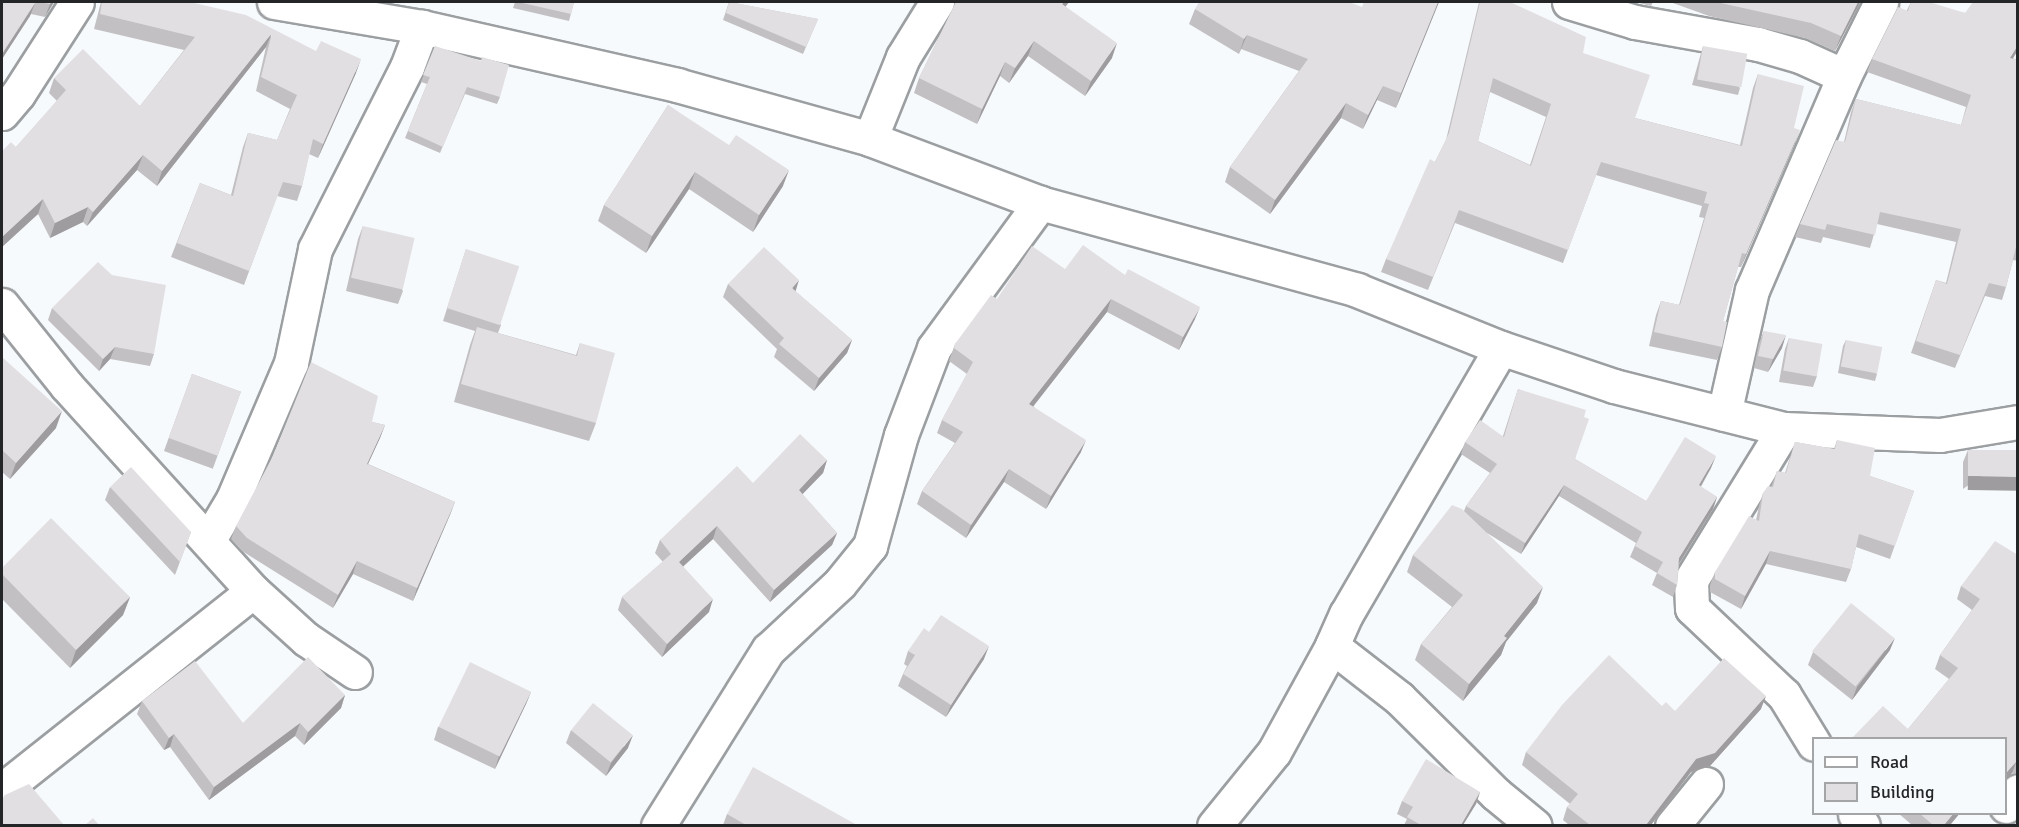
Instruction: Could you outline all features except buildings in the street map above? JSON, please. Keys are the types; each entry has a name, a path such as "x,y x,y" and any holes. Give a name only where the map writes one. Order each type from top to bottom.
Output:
{"street":[{"path":"2,113 18,94 76,2"},
{"path":"274,2 403,17 677,85 870,139 1040,203 1357,290 1501,348 1614,386 1784,429 1940,435 2018,422"},
{"path":"870,139 903,57 937,2"},
{"path":"1569,2 1635,22 1758,44 1800,56 1844,76"},
{"path":"1724,414 1752,290 1844,76 1881,2"},
{"path":"207,541 233,499 291,363 315,249 407,67 403,17"},
{"path":"658,825 768,650 840,583 870,546 901,435 934,348 1040,203"},
{"path":"2,305 66,386 253,591 306,639 355,672"},
{"path":"1214,825 1274,752 1332,646 1346,614 1501,348"},
{"path":"1784,429 1691,580 1692,608 1784,695 1812,741"},
{"path":"2,790 253,591"},
{"path":"1332,646 1400,698 1496,794 1535,825"},
{"path":"1672,825 1706,784"},
{"path":"2007,805 2018,790"}]}
